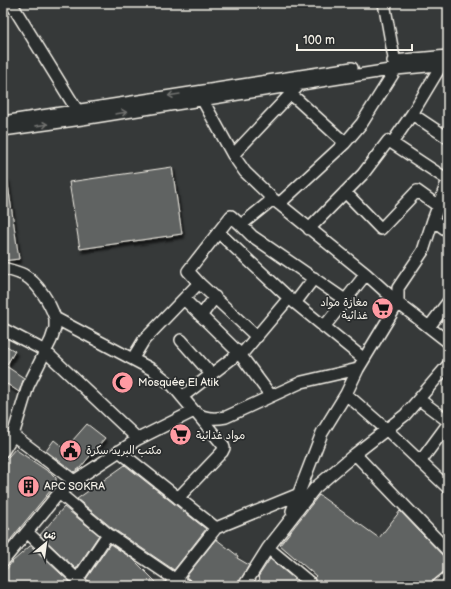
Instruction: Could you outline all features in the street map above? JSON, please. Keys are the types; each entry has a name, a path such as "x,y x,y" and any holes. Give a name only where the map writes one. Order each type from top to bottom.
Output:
{"street":[{"path":"11,3 80,115"},
{"path":"241,225 276,201 345,143 362,123 396,65 384,3"},
{"path":"3,130 80,115 200,95 396,65 446,61"},
{"path":"392,143 446,61"},
{"path":"200,95 301,83 396,65"},
{"path":"233,155 301,83"},
{"path":"291,94 345,143"},
{"path":"200,95 233,155 245,172 309,229 366,274 398,303 448,342"},
{"path":"412,114 448,138"},
{"path":"3,122 80,115"},
{"path":"288,522 322,433 346,394 358,369 398,303 398,288 423,251 448,180 388,141 363,174 309,229"},
{"path":"345,192 381,229 417,191 438,206"},
{"path":"257,337 188,271 231,216 252,236 345,300"},
{"path":"433,220 448,231"},
{"path":"218,232 292,301 364,359"},
{"path":"3,268 24,275 34,283 53,310 55,318 55,328 28,386 13,435 3,451"},
{"path":"324,327 366,274"},
{"path":"182,397 211,374 240,354 314,278"},
{"path":"133,358 144,340 200,283"},
{"path":"201,316 215,298"},
{"path":"184,299 240,354 271,396"},
{"path":"429,327 447,306"},
{"path":"55,318 133,358 164,378 223,445 224,448 217,458 178,498"},
{"path":"3,329 45,351 138,439"},
{"path":"181,340 211,374"},
{"path":"244,586 268,548 315,488 355,454 405,415 420,400 448,365"},
{"path":"195,412 206,418 217,419 226,417 302,382 358,369"},
{"path":"346,394 387,430 420,462 446,482"},
{"path":"420,400 448,422 420,462"},
{"path":"3,561 59,494 74,481 138,439 195,412"},
{"path":"13,435 74,481"},
{"path":"119,451 216,528"},
{"path":"355,454 448,551"},
{"path":"59,494 108,534 173,583 188,586"},
{"path":"173,583 216,528 299,494"},
{"path":"27,532 81,583 108,534"},
{"path":"268,548 309,582"},
{"path":"438,586 448,577"}],"building":[{"path":"172,167 182,234 80,249 69,182"},
{"path":"3,178 7,178 19,259 3,261"},
{"path":"3,344 15,351 6,366 24,378 19,392 7,384 3,392"},
{"name":"مكتب البريد سكرة","path":"87,424 105,438 80,468 74,472 46,451 54,440 65,449"},
{"name":"APC SOKRA","path":"15,449 52,474 56,478 56,481 51,490 7,544 3,541 3,537 10,529 3,523 3,463"},
{"path":"125,465 206,529 174,570 112,528 77,499"},
{"path":"319,495 379,538 400,511 448,561 448,570 433,581 430,586 315,586 316,583 314,578 316,576 280,545"},
{"path":"64,507 99,535 76,569 40,535"},
{"path":"216,539 238,556 237,558 249,565 237,586 194,586 193,582 186,577"},
{"path":"110,544 133,559 160,586 93,586 86,579"},
{"path":"30,546 74,586 6,586 3,582 3,574 12,562"},
{"path":"270,559 303,586 254,586 260,579 258,577"}],"place":[{"name":"مغازة مواد غذائية","path":"383,308"},
{"name":"Mosquée El Atik","path":"122,382"},
{"name":"مواد غذائية","path":"181,435"},
{"name":"مكتب البريد سكرة","path":"71,450"},
{"name":"APC SOKRA","path":"28,486"}]}
